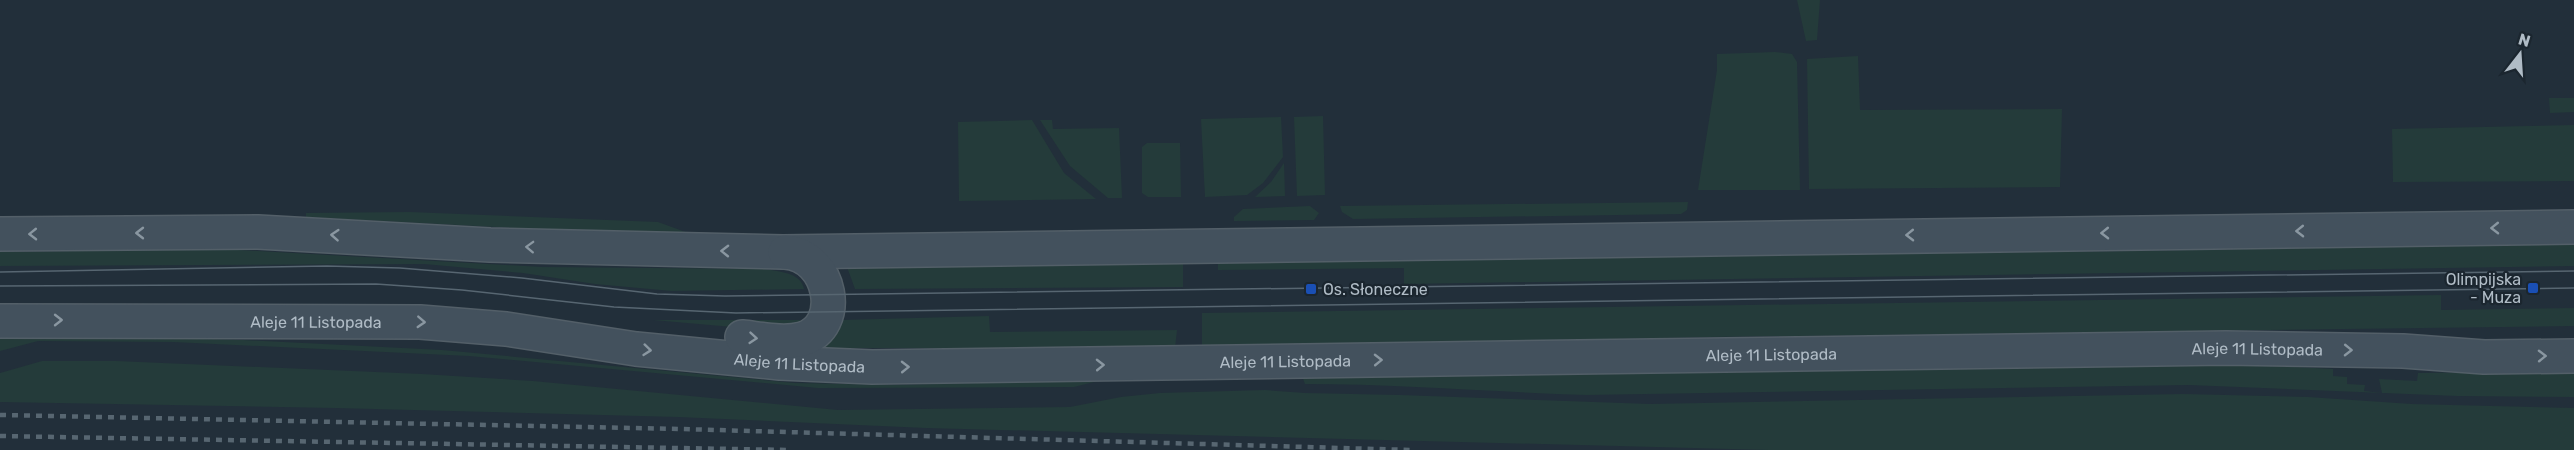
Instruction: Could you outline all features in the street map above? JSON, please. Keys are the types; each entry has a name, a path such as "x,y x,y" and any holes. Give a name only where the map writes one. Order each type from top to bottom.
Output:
{"main road":[{"path":"0,234 258,232 512,246 783,252 2558,227 2574,215"},
{"path":"506,329 612,326 779,341 805,339 820,325 825,316 829,296 827,286 817,268 810,261 783,252"},
{"name":"Aleje 11 Listopada","path":"0,321 420,322 506,329 636,349 780,363 872,368 2122,348 2403,351 2484,357 2574,356"},
{"path":"2403,351 2494,336 2574,334"}],"green space":[{"path":"1797,0 1820,0 1817,40 1806,41"},
{"path":"1775,52 1792,54 1797,62 1800,190 1698,190 1717,70 1717,54"},
{"path":"1858,56 1860,110 2062,109 2060,187 1809,189 1807,59"},
{"path":"2549,98 2574,98 2574,112 2550,113"},
{"path":"1323,116 1325,195 1297,196 1294,117"},
{"path":"1281,117 1283,157 1263,183 1247,195 1205,197 1201,119"},
{"path":"1032,120 1064,173 1096,199 959,201 958,122"},
{"path":"1040,120 1052,120 1053,129 1119,128 1122,198 1108,198 1070,166"},
{"path":"2574,125 2574,181 2393,182 2392,129"},
{"path":"1147,143 1180,143 1181,197 1148,197 1142,193 1142,147"},
{"path":"1284,163 1285,196 1255,197 1271,182"},
{"path":"1688,202 1687,210 1681,214 1353,219 1342,212 1340,206"},
{"path":"1310,206 1319,213 1314,220 1234,221 1234,217 1243,209"},
{"path":"410,212 658,222 691,234 569,231 306,217 306,213"},
{"path":"2574,243 2574,266 1404,284 1404,268 1218,270 1218,260 2135,251"},
{"path":"221,249 542,267 765,269 794,276 799,279 804,289 672,291 424,264 0,266 0,252"},
{"path":"1183,261 1183,287 855,289 847,267"},
{"path":"2441,295 2441,310 2574,308 2574,326 1711,337 1202,347 1202,313"},
{"path":"989,316 990,332 1177,330 1175,348 825,348 842,320"},
{"path":"653,320 801,320 779,331"},
{"path":"86,336 243,340 442,350 795,383 896,385 1102,380 1074,387 818,388 469,356 173,342 38,341 0,351 0,337"},
{"path":"42,361 116,361 422,374 533,381 838,410 1070,407 1121,397 1160,393 1265,390 1650,404 2184,394 2308,397 2412,404 2574,408 2574,450 1768,450 926,428 678,417 0,402 0,373"},
{"path":"2222,363 2333,369 2333,376 2347,377 2347,384 2365,385 2364,391 2381,393 2189,385 1587,395 1305,384 1302,376"},
{"path":"2574,371 2574,397 2382,393 2379,379 2417,381 2418,373"}],"tram line":[{"path":"0,272 327,266 400,268 522,278 657,294 725,296 2574,271"},
{"path":"0,286 376,284 462,290 614,307 736,313 2574,288"}],"railway":[{"path":"0,415 681,429 1411,450"},
{"path":"0,436 790,450"}],"place":[{"name":"Olimpijska - Muza","path":"2533,288"},
{"name":"Os. Słoneczne","path":"1311,289"}]}
